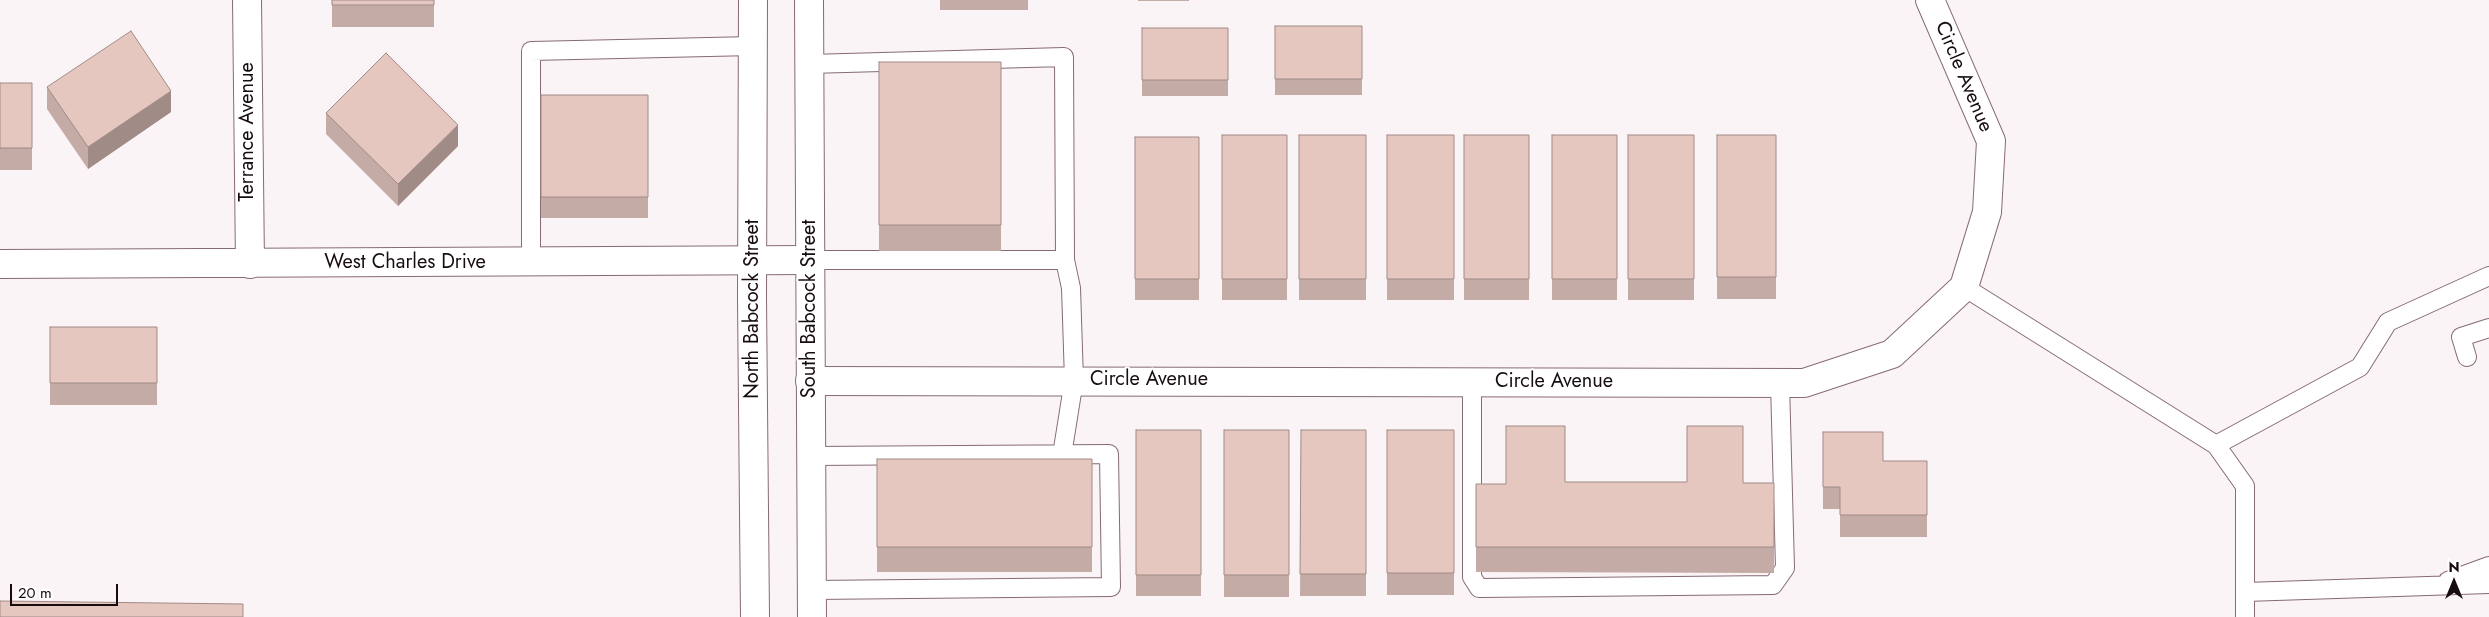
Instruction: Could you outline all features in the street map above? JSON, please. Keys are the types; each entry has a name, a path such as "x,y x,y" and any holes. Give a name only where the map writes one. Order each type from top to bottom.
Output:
{"street":[{"name":"Terrance Avenue","path":"247,0 250,264"},
{"name":"North Babcock Street","path":"753,0 752,260 755,617"},
{"name":"South Babcock Street","path":"809,0 812,617"},
{"name":"Circle Avenue","path":"810,381 1074,380 1804,383 1892,354 1964,287 1988,212 1991,141 1930,0"},
{"name":"West Charles Drive","path":"0,264 530,263 810,260"}],"lane":[{"path":"530,263 530,51 753,46"},
{"path":"809,64 1064,57 1065,260 1071,288 1074,380 1062,455"},
{"path":"810,260 1065,260"},
{"path":"2216,445 2360,368 2388,322 2489,276"},
{"path":"1964,287 2216,445 2245,486 2245,617"},
{"path":"2467,357 2461,337 2489,328"},
{"path":"1472,382 1472,577 1479,588 1773,585 1785,568 1780,383"},
{"path":"811,456 1109,454 1110,587 812,590"},
{"path":"2434,586 2489,566"},
{"path":"2245,592 2489,584"}],"building":[{"path":"332,0 434,0 434,5 332,5"},
{"path":"1275,26 1362,26 1362,79 1275,79"},
{"path":"1142,28 1228,28 1228,80 1142,80"},
{"path":"131,31 171,91 88,147 47,87"},
{"path":"386,53 458,125 398,184 326,113"},
{"path":"879,62 1001,62 1001,225 879,225"},
{"path":"0,83 32,83 32,148 0,148"},
{"path":"541,95 648,95 648,197 541,197"},
{"path":"1222,135 1287,135 1287,279 1222,279"},
{"path":"1299,135 1366,135 1366,279 1299,279"},
{"path":"1387,135 1454,135 1454,279 1387,279"},
{"path":"1464,135 1529,135 1529,279 1464,279"},
{"path":"1552,135 1617,135 1617,279 1552,279"},
{"path":"1628,135 1694,135 1694,279 1628,279"},
{"path":"1717,135 1776,135 1776,277 1717,277"},
{"path":"1135,137 1199,137 1199,279 1135,279"},
{"path":"50,327 157,327 157,383 50,383"},
{"path":"1506,426 1565,426 1565,482 1687,482 1687,426 1743,426 1743,483 1774,483 1774,547 1476,547 1476,484 1506,484"},
{"path":"1136,430 1201,430 1201,575 1136,575"},
{"path":"1224,430 1289,430 1289,575 1224,575"},
{"path":"1301,430 1366,430 1366,574 1300,574"},
{"path":"1387,430 1454,430 1454,573 1387,573"},
{"path":"1823,432 1883,432 1883,461 1927,461 1927,515 1840,515 1840,487 1823,487"},
{"path":"877,459 1092,459 1092,547 877,547"},
{"path":"0,601 243,604 243,617 0,617"}]}
